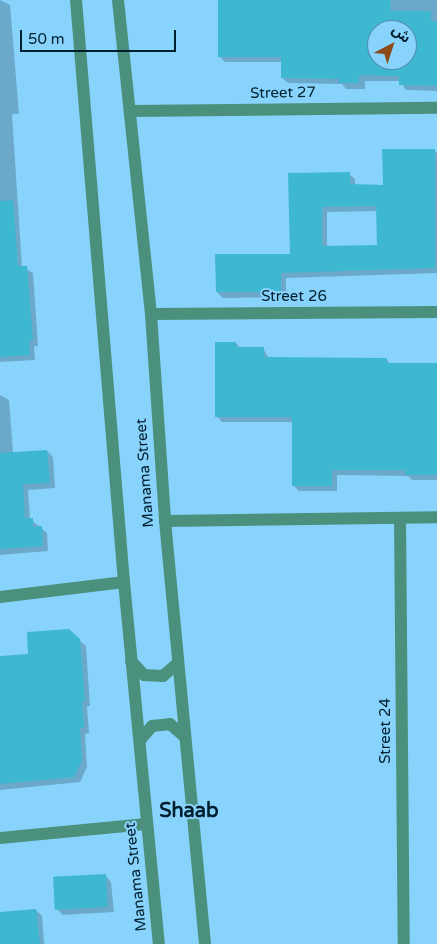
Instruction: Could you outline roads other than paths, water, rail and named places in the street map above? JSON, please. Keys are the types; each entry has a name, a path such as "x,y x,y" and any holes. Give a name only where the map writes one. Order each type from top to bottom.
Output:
{"street":[{"name":"Manama Street","path":"77,1 124,582 159,944"},
{"name":"Manama Street","path":"117,2 151,314 165,521 205,944"},
{"name":"Street 27","path":"130,111 437,108"},
{"name":"Street 26","path":"151,314 437,312"},
{"path":"165,521 437,517"},
{"name":"Street 24","path":"400,518 404,944"},
{"path":"0,597 124,582"},
{"path":"131,661 144,675 163,676 178,664"},
{"path":"140,740 152,726 170,724 184,736"},
{"path":"0,838 146,824"}],"district":[{"name":"Shaab","path":"189,811"}]}
